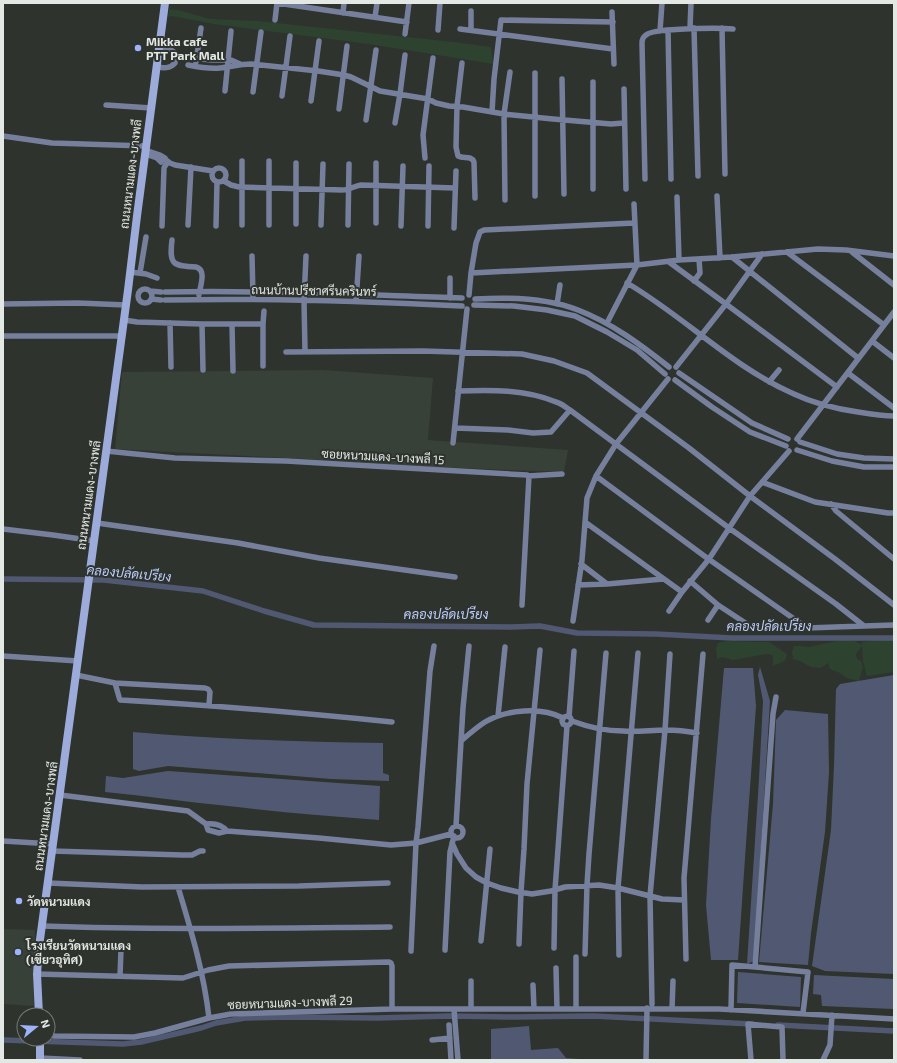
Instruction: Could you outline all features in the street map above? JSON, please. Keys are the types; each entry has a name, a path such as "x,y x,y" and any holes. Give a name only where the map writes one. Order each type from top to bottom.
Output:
{"main road":[{"name":"ถนนหนามแดง-บางพลี","path":"39,1007 39,947 95,541 165,3"},
{"path":"40,1047 40,1059"}],"street":[{"path":"275,20 277,3 311,6 343,13 407,22"},
{"path":"343,13 344,3"},
{"path":"375,17 377,3"},
{"path":"405,34 409,3"},
{"path":"438,30 440,3"},
{"path":"660,31 662,3"},
{"path":"691,3 698,176"},
{"path":"471,11 471,30"},
{"path":"612,12 614,64"},
{"path":"492,112 501,20 613,22"},
{"path":"195,66 201,28"},
{"path":"645,179 643,38 646,35 668,30 692,28 733,29"},
{"path":"722,28 725,174"},
{"path":"460,29 613,49"},
{"path":"668,30 671,179"},
{"path":"225,91 231,31"},
{"path":"253,92 261,32"},
{"path":"282,96 290,36"},
{"path":"311,101 319,41"},
{"path":"340,109 347,46"},
{"path":"156,67 166,68 173,66 175,63 174,52 159,48"},
{"path":"366,120 376,50"},
{"path":"395,123 405,55"},
{"path":"175,56 197,59 231,60 241,64"},
{"path":"425,158 423,140 433,58"},
{"path":"175,63 211,68 241,64 257,64 315,70 351,77 380,91 428,99 436,103 449,106 504,114 592,123 624,123"},
{"path":"462,63 457,106 456,147 458,156 470,157 474,162 474,198"},
{"path":"505,200 504,114 510,72"},
{"path":"535,73 535,196"},
{"path":"562,79 564,120 564,194"},
{"path":"593,82 593,189"},
{"path":"624,89 626,188"},
{"path":"106,105 151,108"},
{"path":"3,136 52,144 145,150 160,155 170,167 175,165 214,171 219,168 222,169 226,174 226,178 224,180"},
{"path":"242,161 242,225"},
{"path":"269,161 269,225"},
{"path":"162,226 165,162"},
{"path":"296,163 296,224"},
{"path":"376,163 376,223"},
{"path":"321,225 323,164"},
{"path":"348,225 349,164"},
{"path":"401,226 403,166"},
{"path":"428,226 429,166"},
{"path":"188,225 191,167"},
{"path":"214,171 212,174 213,178 217,182 216,226"},
{"path":"454,228 456,171"},
{"path":"217,182 224,180 234,186 242,187 296,189 342,190 357,186 456,188"},
{"path":"717,196 720,258"},
{"path":"677,197 679,260"},
{"path":"607,323 637,265 634,204"},
{"path":"634,223 484,230 480,232 476,242 469,295 474,299 526,299 577,309 607,323 639,343 669,367 676,367 680,373 752,423 788,439 793,437 798,441 837,454 864,458 894,459"},
{"path":"140,273 146,237"},
{"path":"172,240 171,255 174,263 177,266 199,268 201,270 202,274 199,300"},
{"path":"471,273 637,265 679,260 720,258 818,249 894,256"},
{"path":"852,251 894,285"},
{"path":"787,252 884,326"},
{"path":"676,367 726,304 762,254"},
{"path":"252,256 252,300"},
{"path":"306,256 304,300 306,351"},
{"path":"356,302 359,256"},
{"path":"732,257 858,358"},
{"path":"694,281 700,272 699,259"},
{"path":"669,262 836,387"},
{"path":"130,272 157,278"},
{"path":"450,278 450,298"},
{"path":"627,284 649,296 745,368 795,395 848,410 894,416"},
{"path":"557,304 560,285"},
{"path":"3,304 126,302 139,300 145,303 151,299 152,295 146,288 140,291 128,290"},
{"path":"139,300 138,294 140,291"},
{"name":"ถนนบ้านปรีชาศรีนครินทร์","path":"150,291 356,294 450,298 462,298 469,295"},
{"path":"453,443 462,352 464,307 461,301 462,298"},
{"name":"ถนนบ้านปรีชาศรีนครินทร์","path":"151,299 304,300 464,307 470,309 474,306 514,306 547,310 575,316 607,332 637,350 667,376"},
{"path":"474,299 474,306"},
{"path":"263,366 264,311"},
{"path":"797,450 799,447 798,441 823,404 894,312"},
{"path":"124,320 137,322 202,324 263,324"},
{"path":"170,323 171,367"},
{"path":"202,324 203,370"},
{"path":"232,324 233,371"},
{"path":"3,336 122,336"},
{"path":"872,340 894,358"},
{"path":"286,352 423,351 522,354 554,361 587,373 690,448 750,496 894,605"},
{"path":"573,621 581,564 586,498 596,476 616,444 641,413 667,376 666,371 669,367"},
{"path":"769,382 779,370"},
{"path":"674,380 678,378 680,373"},
{"path":"848,373 894,408"},
{"path":"667,376 672,381 674,380 750,432 786,446 789,451"},
{"path":"458,391 489,390 529,393 558,402 729,528 836,604 864,626"},
{"path":"455,428 508,430 532,433 551,432 570,410"},
{"path":"786,446 788,439"},
{"path":"789,451 794,452 797,450 832,461 864,467 894,468"},
{"name":"ซอยหนามแดง-บางพลี 15","path":"106,451 175,458 286,461 528,476 562,474"},
{"path":"669,611 690,581 709,559 750,496 789,451"},
{"path":"522,605 528,476"},
{"path":"596,476 709,559 807,628 894,625"},
{"path":"762,482 815,502 894,513"},
{"path":"831,504 836,511 894,559"},
{"path":"585,522 682,592"},
{"path":"97,524 238,543 318,558 455,577"},
{"path":"3,529 95,541"},
{"path":"581,564 607,584"},
{"path":"578,585 663,579"},
{"path":"690,581 718,605 753,628"},
{"path":"708,620 718,605"},
{"path":"411,951 416,843 430,671 434,646"},
{"path":"445,950 450,852 452,829 456,826 469,646"},
{"path":"498,716 505,647"},
{"path":"519,944 520,892 524,849 527,784 540,650"},
{"path":"554,948 555,890 574,651"},
{"path":"585,954 588,854 606,653"},
{"path":"619,955 618,888 638,654"},
{"path":"646,1060 650,1006 650,896 665,730 670,654"},
{"path":"686,959 684,900 685,858 703,654"},
{"path":"3,656 78,661"},
{"path":"76,675 115,683 205,688 210,692 209,705"},
{"path":"115,683 120,700 209,705 392,722"},
{"path":"755,967 773,714 776,697"},
{"path":"461,741 486,721 508,713 521,711 555,714 587,727 622,732 680,730 696,733"},
{"path":"60,795 188,811 206,824 212,823 223,827 227,831 391,845 458,838 462,833 461,828 456,826"},
{"path":"452,838 457,854 466,868 486,884 532,894 565,887 599,885 662,899 684,900"},
{"path":"3,841 53,848 182,855 204,851"},
{"path":"481,941 490,849"},
{"path":"48,883 142,887 299,886 388,883"},
{"path":"178,887 202,972 207,996 209,1018"},
{"path":"42,926 190,929 390,927"},
{"path":"120,976 121,950"},
{"path":"576,957 576,1009"},
{"path":"38,974 183,978 208,970 229,966 389,962 392,966 392,1009"},
{"path":"730,1010 732,965 808,972 803,1013"},
{"path":"556,968 557,1009"},
{"path":"471,981 471,1009"},
{"path":"672,1009 673,982"},
{"path":"533,985 534,1009"},
{"name":"ซอยหนามแดง-บางพลี 29","path":"56,1036 134,1037 209,1018 248,1012 276,1013 392,1009 576,1009 650,1006 672,1009 803,1013 831,1017 894,1019"},
{"path":"454,1009 458,1060"},
{"path":"823,1060 830,1045 831,1017"},
{"path":"751,1060 748,1024 782,1027 782,1060"},
{"path":"449,1025 450,1060"},
{"path":"432,1040 450,1038"},
{"path":"40,1059 80,1060"}],"shaded area":[{"path":"323,370 433,378 428,440 568,450 564,472 430,467 115,449 122,372"},
{"name":"โรงเรียนวัดหนามแดง (เขียวอุทิศ)","path":"3,929 35,930 33,974 34,1006 3,1004"}],"green space":[{"path":"169,9 210,19 258,21 491,47 493,64 369,44 214,24 172,16 168,17"},
{"path":"887,639 894,640 894,672 867,676 863,661 862,646 856,654 857,659 861,661 863,667 859,681 847,678 830,669 828,663 821,668 811,667 793,659 792,652 794,646 809,647 845,640 855,641 862,645 862,642"},
{"path":"728,641 769,642 787,654 785,661 773,666 773,655 767,654 733,660 722,657 717,659 716,648 718,643"}],"water":[{"path":"760,667 770,701 754,961 747,964 763,701 758,675"},
{"path":"724,668 753,668 756,706 738,960 711,960 706,905 711,819"},
{"path":"894,675 894,974 825,971 812,966 831,830 836,689 840,684"},
{"path":"785,710 828,714 829,772 825,832 808,965 759,962 773,804 776,720"},
{"path":"133,732 258,740 383,743 383,773 389,775 389,781 331,779 168,766 139,771 133,769"},
{"path":"168,771 380,786 379,820 266,810 105,792 106,776 123,778"},
{"path":"738,972 801,977 800,1007 737,1003"},
{"path":"814,975 894,979 894,1009 822,1006 821,995 813,994"},
{"path":"529,1026 531,1050 558,1048 566,1058 592,1060 491,1060 491,1029"}],"waterway":[{"name":"คลองปลัดเปรียง","path":"3,579 104,580 203,591 264,611 314,625 540,626 577,633 656,634 732,638 894,638"},
{"path":"3,1040 123,1044 141,1042 216,1023 245,1018 291,1017 377,1018 449,1016 593,1016 752,1024"},
{"path":"778,1025 894,1031"}],"place":[{"name":"Mikka cafe PTT Park Mall","path":"138,48"},
{"name":"วัดหนามแดง","path":"19,901"},
{"name":"โรงเรียนวัดหนามแดง (เขียวอุทิศ)","path":"18,952"}]}
